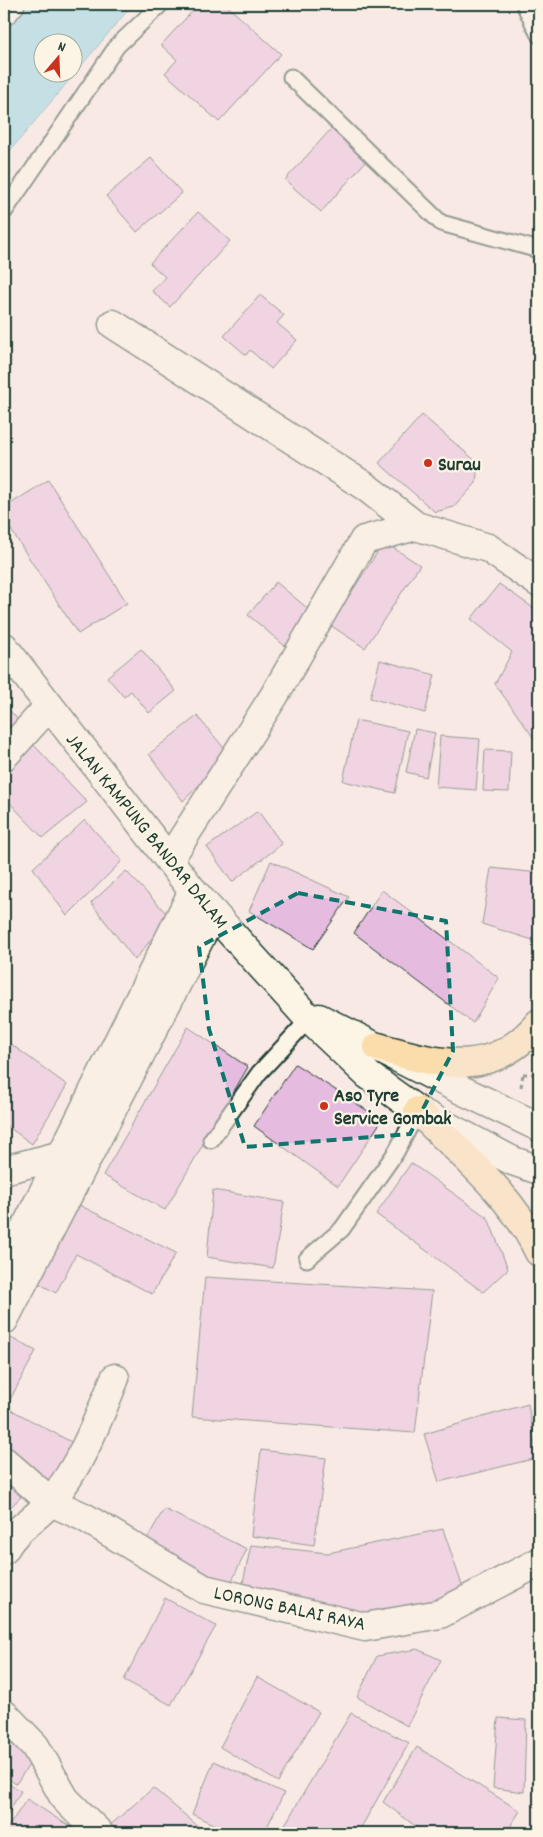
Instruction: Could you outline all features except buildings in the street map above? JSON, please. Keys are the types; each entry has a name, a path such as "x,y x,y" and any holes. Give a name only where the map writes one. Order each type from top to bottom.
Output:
{"main road":[{"path":"378,1047 431,1061 463,1064 486,1059 510,1050 527,1037 539,1023"},
{"path":"418,1111 500,1193 531,1234 539,1252"}],"street":[{"path":"4,11 10,4"},
{"path":"113,324 366,487 416,526 488,548 539,583"},
{"path":"169,860 274,696 364,540 416,526"},
{"name":"JALAN KAMPUNG BANDAR DALAM","path":"4,647 193,891 303,1013 368,1075 418,1111 513,1160 539,1170"},
{"path":"4,756 49,706"},
{"path":"4,1320 73,1159 193,891"},
{"path":"4,1270 73,1159 213,913"},
{"name":"JALAN KAMPUNG BANDAR DALAM","path":"303,1013 378,1047 528,1122"},
{"path":"4,1170 73,1159"},
{"path":"4,1550 13,1534 51,1502 79,1459 115,1378"},
{"name":"LORONG BALAI RAYA","path":"4,1461 51,1502 84,1517 204,1589 365,1627 440,1614 539,1562"},
{"path":"4,1714 35,1746 65,1799 99,1833"}],"lane":[{"path":"4,212 117,46 161,4"},
{"path":"524,4 539,35"},
{"path":"291,77 441,223 539,250"},
{"path":"211,1140 303,1013"},
{"path":"307,1260 342,1229 396,1152 418,1111"}],"path":[{"path":"510,1050 523,1074 528,1122"},
{"path":"523,1074 539,1074"}],"highlighted area":[{"path":"298,893 446,921 453,1051 410,1134 245,1147 209,1029 199,947"}],"water":[{"path":"24,4 133,4 82,65 82,32 32,32 32,82 68,82 4,158 4,30"}],"place":[{"name":"Surau","path":"428,463"},
{"name":"Aso Tyre Service Gombak","path":"324,1106"}]}
